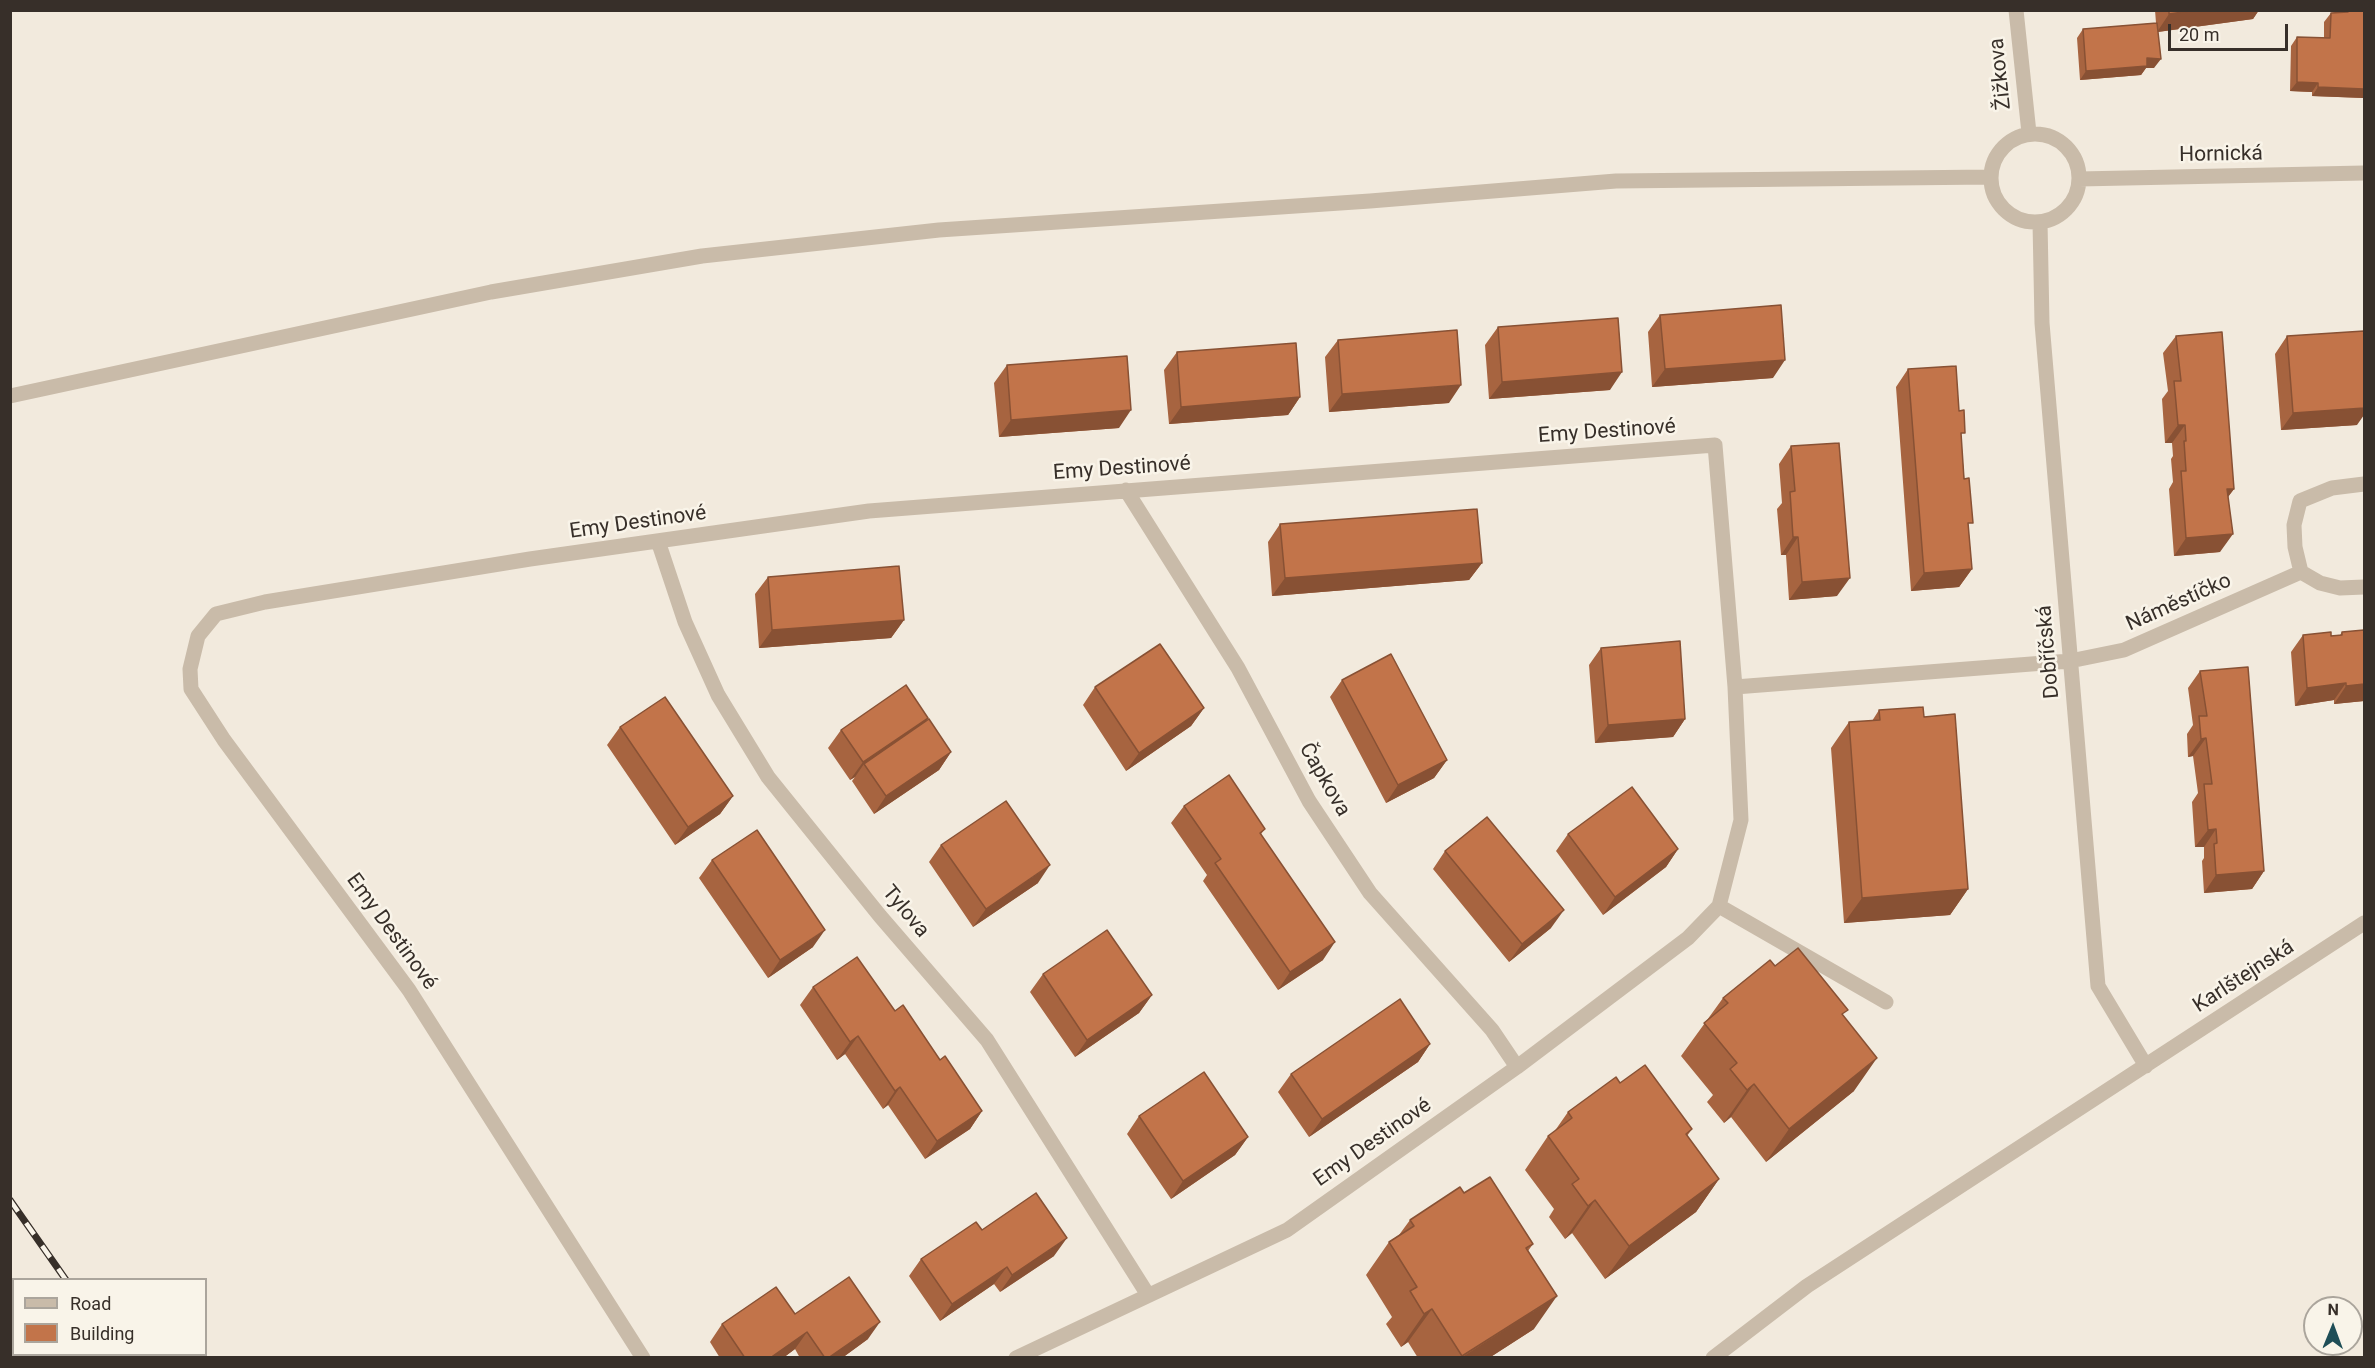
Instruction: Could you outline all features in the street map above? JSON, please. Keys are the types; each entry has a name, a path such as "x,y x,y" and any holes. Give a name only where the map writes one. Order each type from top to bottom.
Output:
{"street":[{"name":"Žižkova","path":"2016,10 2029,133"},
{"path":"2029,133 2044,134 2058,140 2073,157 2079,179 2076,195 2068,208 2055,217 2040,222 2025,222 2011,215 2000,205 1992,192 1990,177 1993,162 2001,148 2014,138 2029,133"},
{"name":"Hornická","path":"2079,179 2364,173"},
{"path":"10,396 491,292 702,256 915,232 1370,201 1616,180 1990,177"},
{"name":"Dobříčská","path":"2040,222 2042,323 2098,986 2146,1065"},
{"name":"Emy Destinové","path":"643,1358 410,990 224,740 191,689 190,669 198,636 216,614 265,602 869,511 1715,445 1735,687 1741,820 1719,906 1688,938 1517,1067 1287,1230 1016,1358"},
{"path":"2364,484 2332,488 2300,501 2294,525 2295,547 2301,572 2320,583 2340,588 2364,586"},
{"name":"Čapkova","path":"1126,490 1238,668 1309,801 1370,893 1492,1029 1517,1067"},
{"name":"Tylova","path":"658,541 684,622 718,695 768,777 880,916 987,1040 1148,1295"},
{"name":"Náměstíčko","path":"2070,661 2124,650 2301,572"},
{"path":"1735,687 2070,661"},
{"path":"1719,906 1886,1002"},
{"name":"Karlštejnská","path":"1713,1358 1807,1286 2364,923"}],"building":[{"path":"2169,10 2197,10 2169,14"},
{"path":"2348,10 2364,10 2364,89 2318,87 2318,83 2297,82 2297,37 2330,38 2331,13 2348,12"},
{"path":"2157,23 2161,59 2147,58 2147,66 2086,71 2083,29"},
{"path":"1781,305 1785,360 1665,369 1660,315"},
{"path":"1618,318 1622,372 1502,382 1498,327"},
{"path":"1457,330 1461,385 1342,394 1338,340"},
{"path":"2364,331 2364,408 2293,413 2287,336"},
{"path":"2222,332 2234,489 2227,489 2233,534 2186,538 2181,471 2186,471 2184,441 2186,441 2185,425 2178,425 2174,381 2181,381 2176,336"},
{"path":"1296,343 1300,397 1181,407 1177,352"},
{"path":"1127,356 1131,410 1011,420 1007,365"},
{"path":"1956,366 1959,411 1964,410 1965,433 1961,433 1964,479 1969,478 1973,523 1968,523 1972,569 1924,573 1908,369"},
{"path":"1839,443 1850,578 1802,582 1798,537 1793,537 1790,492 1795,491 1791,446"},
{"path":"1477,509 1482,563 1285,578 1280,524"},
{"path":"899,566 904,620 772,630 768,577"},
{"path":"2364,630 2364,684 2346,686 2346,683 2307,688 2303,635 2331,632 2331,636 2342,635 2342,632"},
{"path":"1680,641 1685,719 1608,725 1601,648"},
{"path":"1160,644 1204,708 1139,753 1095,687"},
{"path":"1391,654 1447,760 1398,785 1342,680"},
{"path":"2248,667 2264,871 2216,875 2214,844 2217,843 2216,829 2208,830 2204,784 2212,784 2206,738 2201,739 2199,716 2207,716 2200,671"},
{"path":"906,685 928,718 863,762 841,730"},
{"path":"665,697 733,796 688,827 620,727"},
{"path":"1923,707 1924,717 1955,714 1968,889 1862,898 1849,722 1880,720 1879,710"},
{"path":"929,719 951,752 886,796 864,764"},
{"path":"1229,775 1265,829 1260,833 1335,942 1290,972 1215,863 1221,859 1184,806"},
{"path":"1632,787 1678,849 1615,897 1568,834"},
{"path":"1006,801 1050,865 986,909 941,845"},
{"path":"1487,817 1564,910 1522,944 1445,851"},
{"path":"757,830 825,930 780,960 712,860"},
{"path":"1107,930 1152,995 1087,1040 1043,974"},
{"path":"1798,948 1848,1010 1842,1014 1877,1058 1789,1129 1754,1084 1747,1090 1730,1069 1737,1063 1704,1023 1728,1003 1723,998 1770,960 1775,966"},
{"path":"857,957 895,1011 903,1005 940,1060 945,1056 982,1111 937,1141 900,1087 895,1091 858,1036 850,1042 813,987"},
{"path":"1400,999 1430,1044 1322,1119 1291,1074"},
{"path":"1645,1065 1692,1129 1686,1134 1719,1179 1629,1246 1595,1200 1588,1206 1572,1184 1579,1179 1548,1136 1572,1118 1568,1112 1616,1077 1620,1083"},
{"path":"1204,1072 1248,1137 1183,1181 1139,1116"},
{"path":"1490,1177 1533,1244 1526,1248 1557,1296 1462,1356 1432,1309 1424,1314 1410,1291 1417,1287 1389,1242 1414,1226 1410,1220 1460,1187 1464,1193"},
{"path":"1036,1193 1067,1238 1012,1275 1007,1267 952,1304 921,1259 976,1222 982,1230"},
{"path":"849,1277 880,1322 828,1358 825,1358 807,1332 770,1358 745,1358 722,1324 776,1287 795,1314"}],"railway":[{"path":"10,1200 65,1278"}]}
